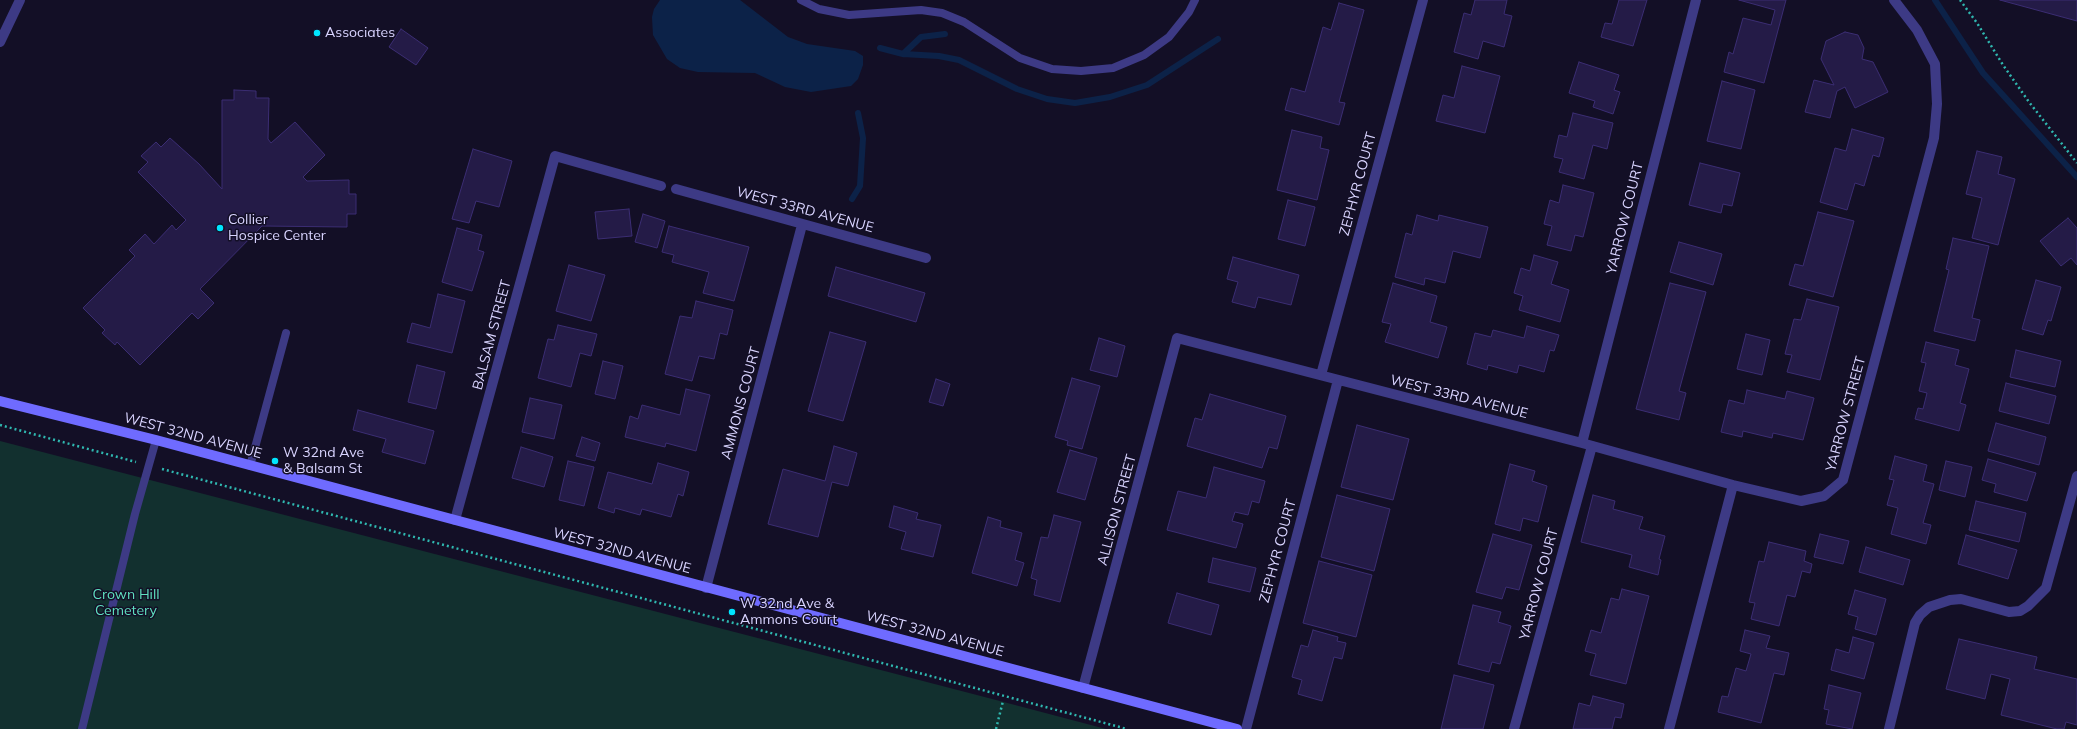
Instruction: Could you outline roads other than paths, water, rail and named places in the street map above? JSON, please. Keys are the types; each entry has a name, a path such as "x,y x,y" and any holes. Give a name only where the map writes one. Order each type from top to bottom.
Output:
{"street":[{"path":"0,42 20,0"},
{"name":"ZEPHYR COURT","path":"1321,375 1422,0"},
{"name":"YARROW COURT","path":"1514,729 1587,444 1696,0"},
{"name":"YARROW STREET","path":"1733,485 1801,501 1824,496 1843,480 1934,138 1937,104 1935,64 1917,30 1894,0"},
{"name":"BALSAM STREET","path":"455,520 555,156 661,186"},
{"name":"WEST 33RD AVENUE","path":"676,189 926,258"},
{"name":"AMMONS COURT","path":"706,588 802,225"},
{"name":"WEST 33RD AVENUE","path":"1177,338 1587,444 1733,485"},
{"name":"ALLISON STREET","path":"1083,688 1177,338"},
{"name":"ZEPHYR COURT","path":"1246,729 1338,380"},
{"name":"WEST 32ND AVENUE","path":"0,400 156,440 1237,729"},
{"path":"1889,729 1915,623 1920,615 1933,605 1950,600 1961,599 2009,612 2020,611 2028,606 2046,588 2077,476"},
{"path":"1669,729 1733,485"}],"lane":[{"path":"801,0 819,9 849,15 921,10 942,13 964,22 1020,58 1052,69 1082,72 1113,68 1144,55 1169,37 1189,12 1195,0"},
{"path":"250,466 286,334"},
{"path":"82,729 156,440"}],"water":[{"path":"660,0 740,0 788,37 807,44 855,51 863,56 863,65 858,79 851,86 811,92 785,87 755,73 698,72 680,68 667,59 653,35 652,17 654,9"}],"waterway":[{"path":"1935,0 1983,73 2077,177"},
{"path":"903,54 921,37 945,34"},
{"path":"880,48 903,54 939,56 959,60 1017,89 1047,99 1075,103 1110,97 1147,85 1218,39"},
{"path":"852,199 860,186 863,138 858,113"}],"place":[{"name":"Associates","path":"317,33"},
{"name":"Collier Hospice Center","path":"220,228"},
{"name":"W 32nd Ave & Balsam St","path":"275,461"},
{"name":"W 32nd Ave & Ammons Court","path":"732,612"}],"park label":[{"name":"Crown Hill Cemetery","path":"126,604"}]}
